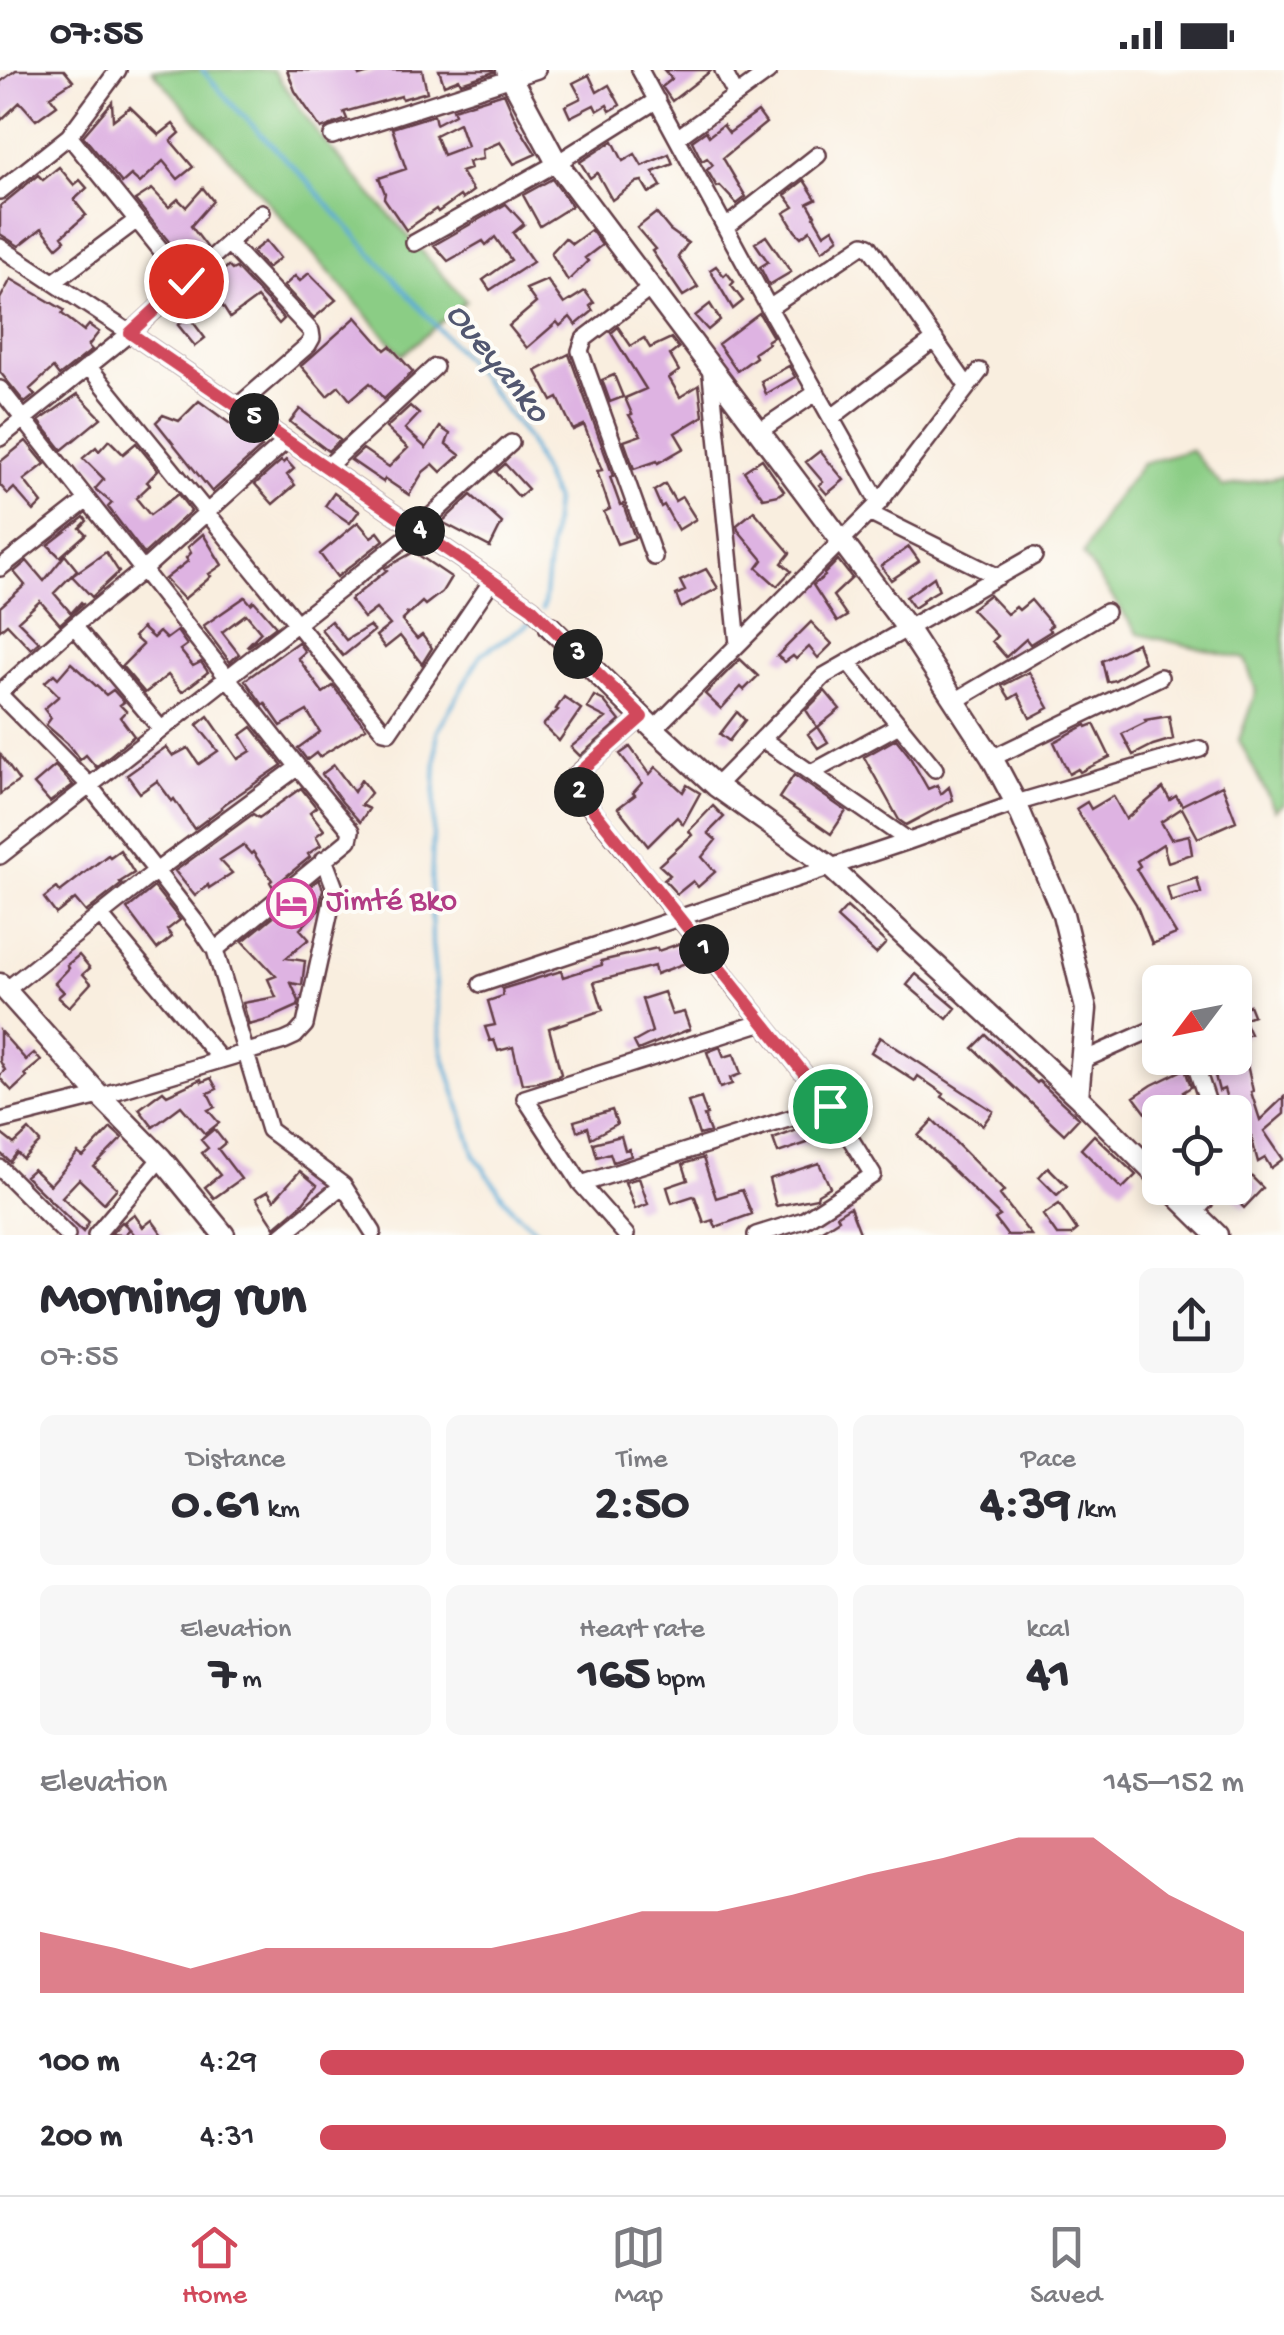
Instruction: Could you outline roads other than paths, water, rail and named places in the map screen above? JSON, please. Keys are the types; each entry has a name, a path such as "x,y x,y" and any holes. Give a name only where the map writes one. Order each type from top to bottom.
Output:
{"street":[{"path":"0,191 69,136 118,70"},
{"path":"332,136 509,75 537,70"},
{"path":"640,70 831,418 874,508 998,576"},
{"path":"723,70 736,95"},
{"path":"677,138 768,72"},
{"path":"509,75 557,163 908,628 992,758 1016,803 1063,914 1086,1009 1078,1098"},
{"path":"414,243 557,163 656,100"},
{"path":"69,136 186,281"},
{"path":"726,226 818,155"},
{"path":"0,438 130,333 262,212"},
{"path":"54,282 137,220"},
{"path":"228,243 310,331 312,338 237,407"},
{"path":"769,308 864,244 968,386"},
{"path":"0,247 532,608 716,786 830,867 1142,1161"},
{"path":"652,287 584,338 580,351 654,557"},
{"path":"831,418 935,339"},
{"path":"88,366 384,731 389,732 492,582"},
{"path":"710,366 738,644"},
{"path":"326,467 435,367"},
{"path":"756,1235 804,1220 872,1175 830,1106 570,781 648,723 738,644 874,508 980,371"},
{"path":"0,389 352,830 349,840 215,950"},
{"path":"758,432 817,392"},
{"path":"287,440 0,694 89,785 215,950 270,1130 342,1186 373,1232"},
{"path":"0,856 416,529 511,443"},
{"path":"0,568 88,500"},
{"path":"716,786 824,676 1034,556"},
{"path":"955,701 1106,612"},
{"path":"74,626 161,730"},
{"path":"848,662 935,769"},
{"path":"992,758 1160,676"},
{"path":"811,773 899,725"},
{"path":"762,739 909,841"},
{"path":"482,984 1016,803 1200,749"},
{"path":"224,1235 160,1158 3,987 298,767"},
{"path":"0,1121 100,1096 294,1036 305,1026 335,888 324,859"},
{"path":"100,915 220,1059"},
{"path":"626,1235 581,1184 526,1098 762,1022"},
{"path":"1081,1061 1142,1034"},
{"path":"581,1184 830,1106"},
{"path":"96,1235 160,1158"},
{"path":"0,1168 67,1235"},
{"path":"282,1235 342,1186"},
{"path":"1186,1205 1217,1235"},
{"path":"1194,1213 1201,1205"}],"waterway":[{"name":"Oueyanko","path":"202,70 310,184 480,376 528,440 555,501 542,609"},
{"name":"Oueyanko","path":"536,616 481,654 437,732 431,887 442,1051 475,1156 511,1208 542,1235"}],"place":[{"name":"Jimté Bko","path":"291,903"}]}
